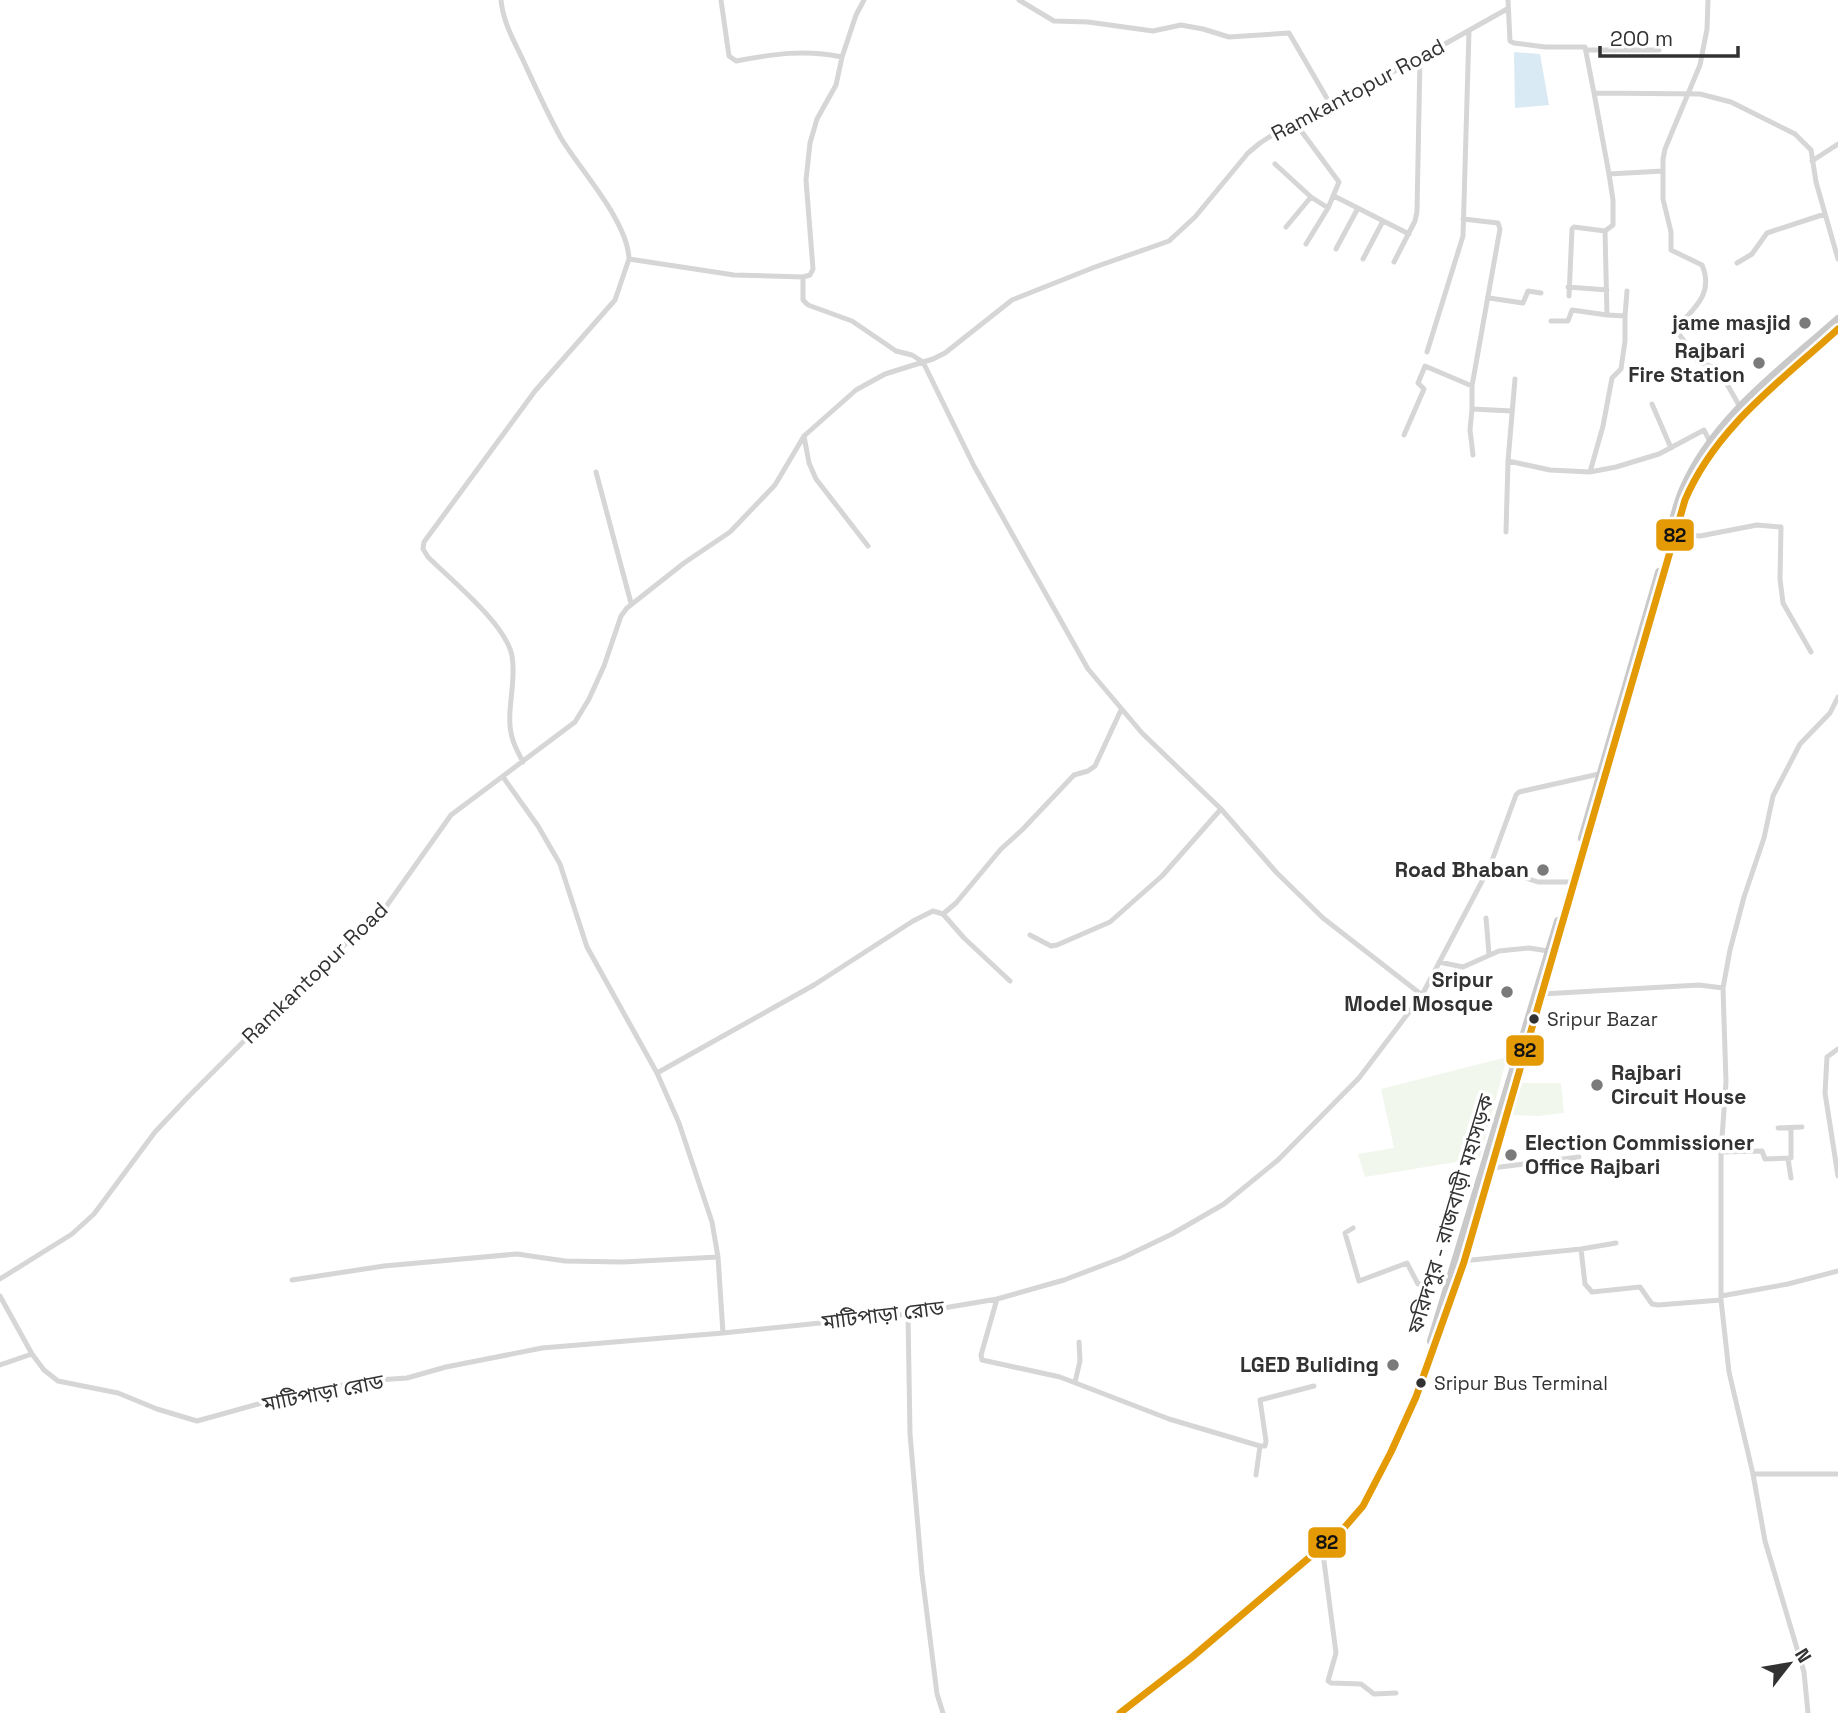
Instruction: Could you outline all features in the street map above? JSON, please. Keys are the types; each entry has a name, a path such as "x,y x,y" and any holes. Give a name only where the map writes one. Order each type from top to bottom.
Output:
{"main road":[{"name":"ফরিদপুর - রাজবাড়ী মহাসড়ক","path":"1411,1404 1451,1279 1460,1261 1678,502 1695,465 1710,442 1740,407 1838,319"},
{"name":"ফরিদপুর - রাজবাড়ী মহাসড়ক","path":"1411,1404 1416,1397 1492,1168 1675,534 1691,487 1719,441 1742,415 1838,329"},
{"path":"1120,1713 1191,1658 1344,1528 1363,1506 1391,1452 1411,1404"}],"street":[{"path":"500,0 502,14 535,87 561,138 626,239 629,258 615,300 535,391 424,542 423,550 428,557 477,604 508,643 514,676 511,730 523,762"},
{"path":"721,0 729,56 732,60 782,53 818,52 842,57"},
{"path":"629,258 734,275 810,275 813,269 806,180 810,143 817,119 836,85 842,57 863,0"},
{"path":"1019,0 1054,21 1153,30 1181,25 1229,37 1289,33 1332,107"},
{"path":"1508,0 1510,41 1513,43 1545,47 1582,46 1587,50 1659,50"},
{"path":"1708,0 1707,29 1700,65 1665,149 1664,199 1671,232 1670,248 1674,253 1703,265 1705,270 1702,300 1677,331 1695,357 1719,370 1740,407"},
{"name":"Ramkantopur Road","path":"0,1279 72,1234 94,1214 155,1132 293,992 385,908 451,816 575,722 604,666 621,616 631,603 730,532 775,485 804,436 869,382 945,353 1012,300 1169,241 1195,217 1248,153 1270,136 1332,107 1355,91 1507,9"},
{"path":"1427,352 1463,236 1469,31"},
{"path":"1569,296 1572,229 1605,231 1613,225 1613,200 1587,50"},
{"path":"1394,262 1415,221 1417,211 1420,58"},
{"path":"1594,93 1700,94 1731,102 1795,134 1808,145 1838,260"},
{"path":"1296,124 1339,182 1328,208 1306,244"},
{"path":"1812,161 1838,144"},
{"path":"1275,164 1311,197 1328,208"},
{"path":"1609,174 1663,171"},
{"path":"1334,196 1409,234"},
{"path":"1286,227 1311,197"},
{"path":"1336,249 1358,208"},
{"path":"1737,263 1752,254 1767,233 1825,214"},
{"path":"1463,219 1500,225 1472,386 1472,455"},
{"path":"1363,259 1383,221"},
{"path":"1605,231 1607,315"},
{"path":"803,277 803,300 808,305 852,321 896,351 912,355 923,362 974,466 1064,627 1088,669 1121,710 1221,809 1276,872 1323,918 1422,995"},
{"path":"1568,287 1607,290"},
{"path":"1489,298 1523,303 1528,291 1541,293"},
{"path":"1590,472 1603,426 1612,378 1621,369 1627,291"},
{"path":"1551,321 1569,321 1573,310 1625,316"},
{"path":"1404,435 1424,389 1418,383 1425,366 1472,386"},
{"path":"1506,532 1508,461 1515,379"},
{"path":"1652,404 1671,448"},
{"path":"1472,409 1512,411"},
{"path":"1508,461 1550,470 1590,472 1629,463 1671,448 1704,430 1710,442"},
{"path":"804,436 809,463 816,479 868,546"},
{"path":"596,472 631,603"},
{"path":"1675,534 1700,536 1757,525 1781,527 1780,579 1783,603 1811,652"},
{"path":"1808,1713 1804,1672 1765,1541 1753,1474 1729,1373 1721,1298 1721,1152 1726,1082 1723,988 1730,950 1764,838 1773,796 1800,744 1830,713 1838,697"},
{"path":"943,914 956,903 1001,849 1074,775 1095,766 1121,710"},
{"name":"মাটিপাড়া রোড","path":"0,1296 32,1354 44,1370 58,1381 118,1393 197,1421 276,1399 363,1381 407,1378 446,1367 542,1348 908,1314 997,1299 1064,1280 1122,1258 1172,1234 1224,1204 1278,1160 1359,1079 1422,995 1490,866 1518,792 1600,774"},
{"path":"503,777 538,826 560,864 587,947 657,1073 699,1179 712,1222 718,1257 723,1333"},
{"path":"1030,935 1051,946 1110,922 1163,876 1221,809"},
{"path":"1490,866 1538,881 1569,882"},
{"path":"657,1073 814,985 933,911 943,914 964,938 1010,981"},
{"path":"1486,918 1489,954"},
{"path":"1439,962 1468,966 1489,954 1519,948 1548,951"},
{"path":"1542,993 1699,985 1723,988"},
{"path":"1838,1048 1827,1058 1825,1093 1838,1176"},
{"path":"1779,1128 1802,1127"},
{"path":"1721,1152 1762,1151 1765,1160 1788,1159 1792,1156 1791,1128"},
{"path":"1492,1168 1579,1157"},
{"path":"1788,1159 1790,1178"},
{"path":"1353,1228 1345,1233 1359,1281 1407,1263 1418,1284 1451,1279"},
{"path":"1460,1261 1616,1243"},
{"path":"1581,1249 1585,1284 1592,1292 1640,1287 1655,1305 1721,1298 1838,1271"},
{"path":"292,1280 384,1266 517,1254 565,1261 624,1262 718,1257"},
{"path":"997,1299 981,1355 982,1360 1075,1382 1169,1419 1260,1446 1265,1446 1266,1441 1260,1400 1314,1386"},
{"path":"908,1314 910,1434 920,1549 928,1635 937,1694 943,1713"},
{"path":"1075,1382 1080,1361 1079,1342"},
{"path":"0,1365 32,1354"},
{"path":"1256,1475 1260,1446"},
{"path":"1753,1474 1838,1474"},
{"path":"1322,1546 1336,1653 1328,1681 1361,1684 1374,1694 1396,1693"}],"shaded area":[{"path":"1514,52 1540,54 1549,105 1515,108"},
{"path":"1507,1057 1480,1158 1365,1177 1358,1154 1394,1148 1381,1089"},
{"path":"1522,1083 1561,1083 1564,1113 1511,1115"}],"transit line":[{"name":"82","path":"1120,1713 1191,1658 1344,1528 1363,1506 1416,1397 1464,1262 1685,500 1698,474 1732,428 1838,329"}],"place":[{"name":"jame masjid","path":"1805,323"},
{"name":"Rajbari Fire Station","path":"1759,363"},
{"name":"Road Bhaban","path":"1543,870"},
{"name":"Sripur Model Mosque","path":"1507,992"},
{"name":"Sripur Bazar","path":"1534,1019"},
{"name":"Rajbari Circuit House","path":"1597,1085"},
{"name":"Election Commissioner Office Rajbari","path":"1511,1155"},
{"name":"LGED Buliding","path":"1393,1365"},
{"name":"Sripur Bus Terminal","path":"1421,1383"}]}
